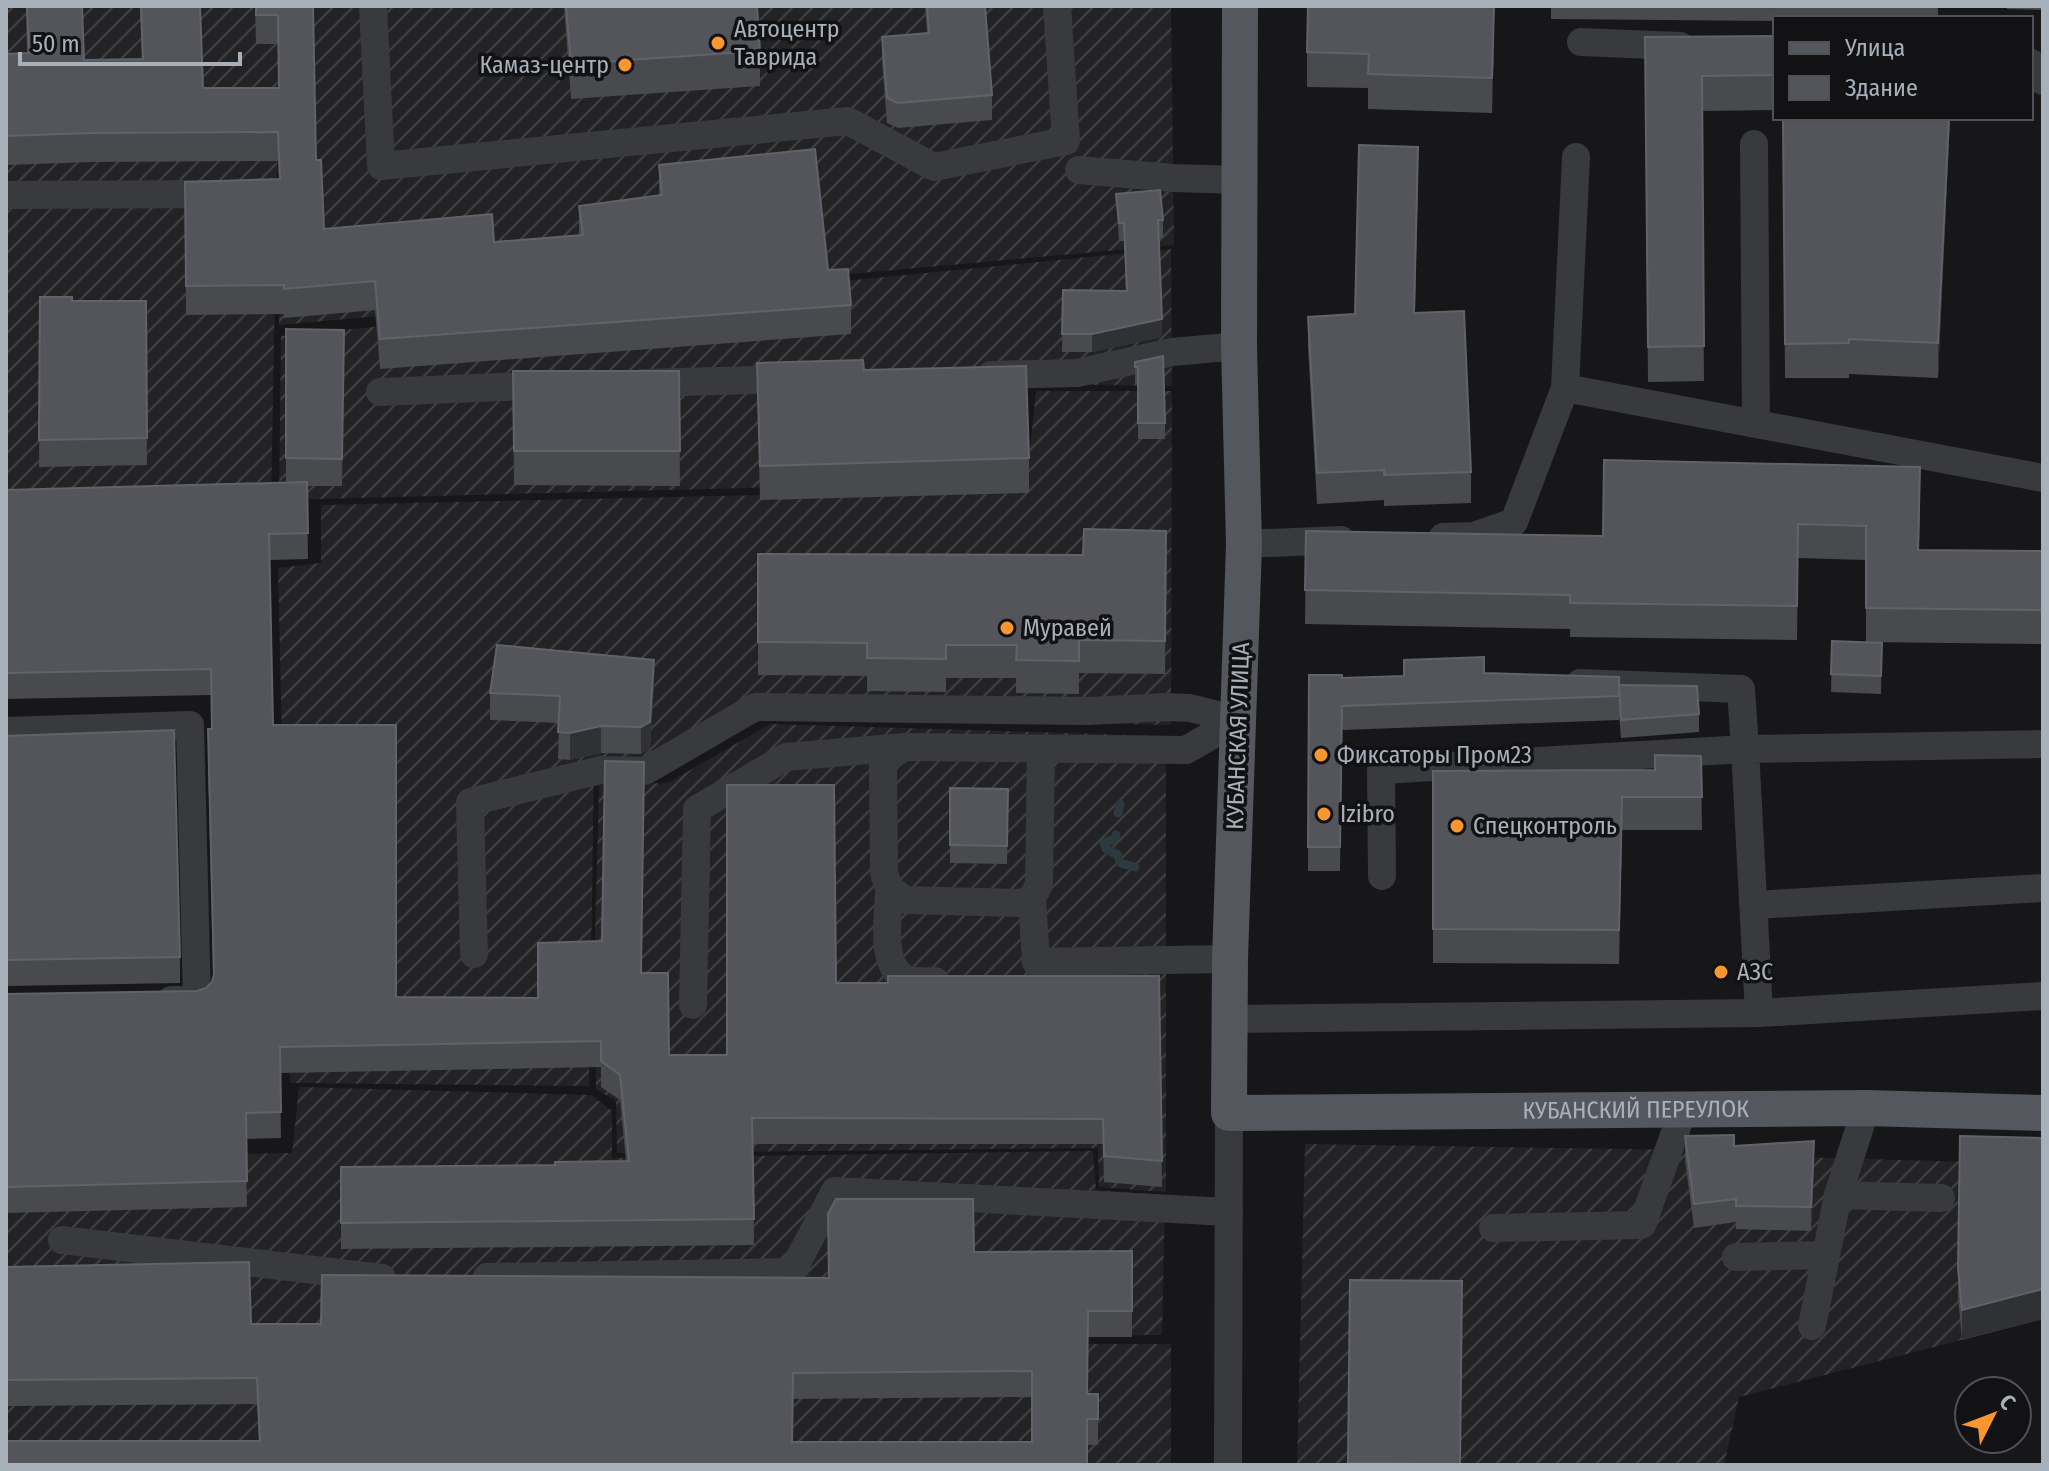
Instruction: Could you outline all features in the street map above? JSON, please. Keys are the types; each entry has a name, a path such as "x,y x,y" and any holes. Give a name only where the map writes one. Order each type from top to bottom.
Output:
{"main road":[{"name":"КУБАНСКАЯ УЛИЦА","path":"1229,1113 1230,959 1244,544 1239,346 1240,6"},
{"name":"КУБАНСКИЙ ПЕРЕУЛОК","path":"1229,1113 1866,1108 2043,1113"}],"street":[{"path":"373,6 381,166 848,121 934,167 1066,141 1057,6"},
{"path":"1581,42 1700,46"},
{"path":"1754,144 1756,423"},
{"path":"1413,538 1474,536 1514,522 1565,388 1576,157"},
{"path":"1079,170 1240,180"},
{"path":"6,195 243,194"},
{"path":"962,375 1077,373 1172,352 1239,346"},
{"path":"622,384 824,379"},
{"path":"380,392 575,385"},
{"path":"1565,388 2043,478"},
{"path":"1244,544 1367,539"},
{"path":"1554,682 1741,689 1759,1013"},
{"path":"474,954 470,802 601,770 645,771 755,707 1089,711 1166,707 1190,708 1238,720"},
{"path":"693,1005 697,809 786,757 905,747 1186,750 1238,720"},
{"path":"6,731 190,725 197,1000 150,1001"},
{"path":"1382,876 1381,770 1745,749 2043,744"},
{"path":"905,747 883,765 884,873 889,888 888,952 895,970 907,980 965,982"},
{"path":"1041,749 1039,884 1032,898 1028,970 1230,959"},
{"path":"889,888 905,900 1021,903 1032,898"},
{"path":"1755,905 2043,888"},
{"path":"1232,1019 1759,1013 2043,996"},
{"path":"1812,1326 1838,1195 1866,1108"},
{"path":"1493,1228 1642,1225 1683,1110"},
{"name":"КУБАНСКАЯ УЛИЦА","path":"1228,1465 1229,1113"},
{"path":"465,1277 792,1272 835,1191 1229,1212"},
{"path":"1838,1195 1941,1198"},
{"path":"62,1240 371,1279 403,1278"},
{"path":"1736,1257 1826,1255"}],"shaded area":[{"path":"6,6 280,6 270,563 6,566"},
{"path":"285,6 1171,6 1174,245 279,325"},
{"path":"1171,249 1172,386 1023,384 1018,481 279,500 281,336"},
{"path":"1036,391 1172,391 1171,725 768,716 661,777 594,778 589,1086 290,1083 278,568 321,563 321,505 1026,489"},
{"path":"770,724 1166,736 1166,1192 1099,1187 1098,1148 617,1153 616,1101 596,1089 595,935 599,785 668,783"},
{"path":"299,1087 591,1095 612,1111 612,1158 1093,1151 1096,1190 1165,1195 1162,1335 97,1343 1171,1344 1171,1465 6,1465 6,1156 292,1153"},
{"path":"1305,1144 1691,1150 1691,1154 2043,1164 2043,1319 1739,1397 1724,1465 1297,1465"}],"building":[{"path":"27,6 82,6 84,60 143,59 141,6 200,6 203,88 279,88 278,15 256,15 256,6 313,6 316,160 321,160 324,229 492,214 494,242 583,235 579,206 662,195 659,165 815,149 828,270 848,269 851,305 380,339 375,281 284,289 284,285 186,286 185,182 280,179 278,132 6,136 6,54 29,53"},
{"path":"566,6 757,6 760,51 571,64"},
{"path":"927,6 985,6 992,95 898,103 887,98 882,37 929,33"},
{"path":"1308,6 1494,6 1492,78 1368,74 1369,54 1307,52"},
{"path":"1773,36 1773,75 1702,76 1704,346 1648,347 1645,37"},
{"path":"1783,120 1949,120 1938,343 1849,339 1849,343 1785,344"},
{"path":"1359,145 1418,147 1414,313 1464,311 1471,472 1384,475 1384,470 1317,473 1308,317 1355,314"},
{"path":"1160,190 1163,220 1158,220 1162,319 1092,334 1062,334 1063,290 1127,291 1124,223 1119,223 1116,194"},
{"path":"40,297 72,297 72,301 146,301 147,438 39,440"},
{"path":"286,329 344,330 342,459 286,458"},
{"path":"1163,356 1165,423 1138,423 1138,367 1135,367 1135,362"},
{"path":"863,360 864,370 1026,366 1029,458 760,466 757,363"},
{"path":"513,371 679,371 680,451 514,451"},
{"path":"1604,460 1920,467 1918,550 2043,551 2043,610 1866,608 1866,526 1798,524 1797,606 1570,603 1570,595 1305,590 1306,531 1603,536"},
{"path":"307,482 308,533 269,534 273,725 396,725 396,997 538,998 538,943 602,941 605,761 644,762 641,973 668,973 669,1055 727,1055 727,785 834,785 836,983 888,983 888,976 1159,976 1162,1161 1104,1156 1103,1119 752,1118 754,1219 341,1223 341,1167 555,1165 555,1162 629,1161 620,1075 601,1061 601,1041 280,1047 281,1112 246,1113 247,1181 6,1187 6,994 197,991 212,982 214,974 208,729 212,729 211,669 6,673 6,490"},
{"path":"1084,529 1166,531 1165,641 1079,640 1079,661 1016,660 1017,645 946,645 946,659 867,658 867,643 758,642 758,554 1083,555"},
{"path":"1832,641 1882,643 1881,676 1831,674"},
{"path":"497,645 654,660 650,722 641,727 601,726 570,733 558,732 560,696 490,693"},
{"path":"1484,657 1484,673 1619,677 1619,696 1342,706 1340,847 1308,847 1309,675 1342,675 1342,678 1404,676 1404,660"},
{"path":"1619,685 1697,686 1699,714 1621,720"},
{"path":"174,730 180,957 6,960 6,736"},
{"path":"1655,755 1701,756 1702,797 1622,797 1619,930 1433,929 1433,771 1655,770"},
{"path":"950,788 1008,789 1007,846 950,845"},
{"path":"1734,1135 1734,1146 1814,1141 1811,1207 1736,1206 1736,1199 1694,1204 1685,1136"},
{"path":"1960,1136 2043,1138 2043,1289 1962,1310 1958,1268"},
{"path":"836,1199 973,1199 974,1252 1132,1251 1132,1311 1088,1311 1087,1394 1098,1394 1098,1419 1087,1419 1087,1465 6,1465 6,1441 260,1441 257,1378 6,1380 6,1267 249,1262 251,1324 321,1324 322,1275 829,1278 828,1214","holes":["1032,1371 1032,1442 792,1442 793,1373"]},
{"path":"1350,1280 1462,1281 1460,1464 1348,1463"}],"waterway":[{"path":"1118,813 1120,804"},
{"path":"1116,835 1115,839 1104,843 1106,849 1118,855 1120,863 1135,867"}],"place":[{"name":"Автоцентр Таврида","path":"718,43"},
{"name":"Камаз-центр","path":"625,65"},
{"name":"Муравей","path":"1007,628"},
{"name":"Фиксаторы Пром23","path":"1321,755"},
{"name":"Izibro","path":"1324,814"},
{"name":"Спецконтроль","path":"1457,826"},
{"name":"АЗС","path":"1721,972"}]}
